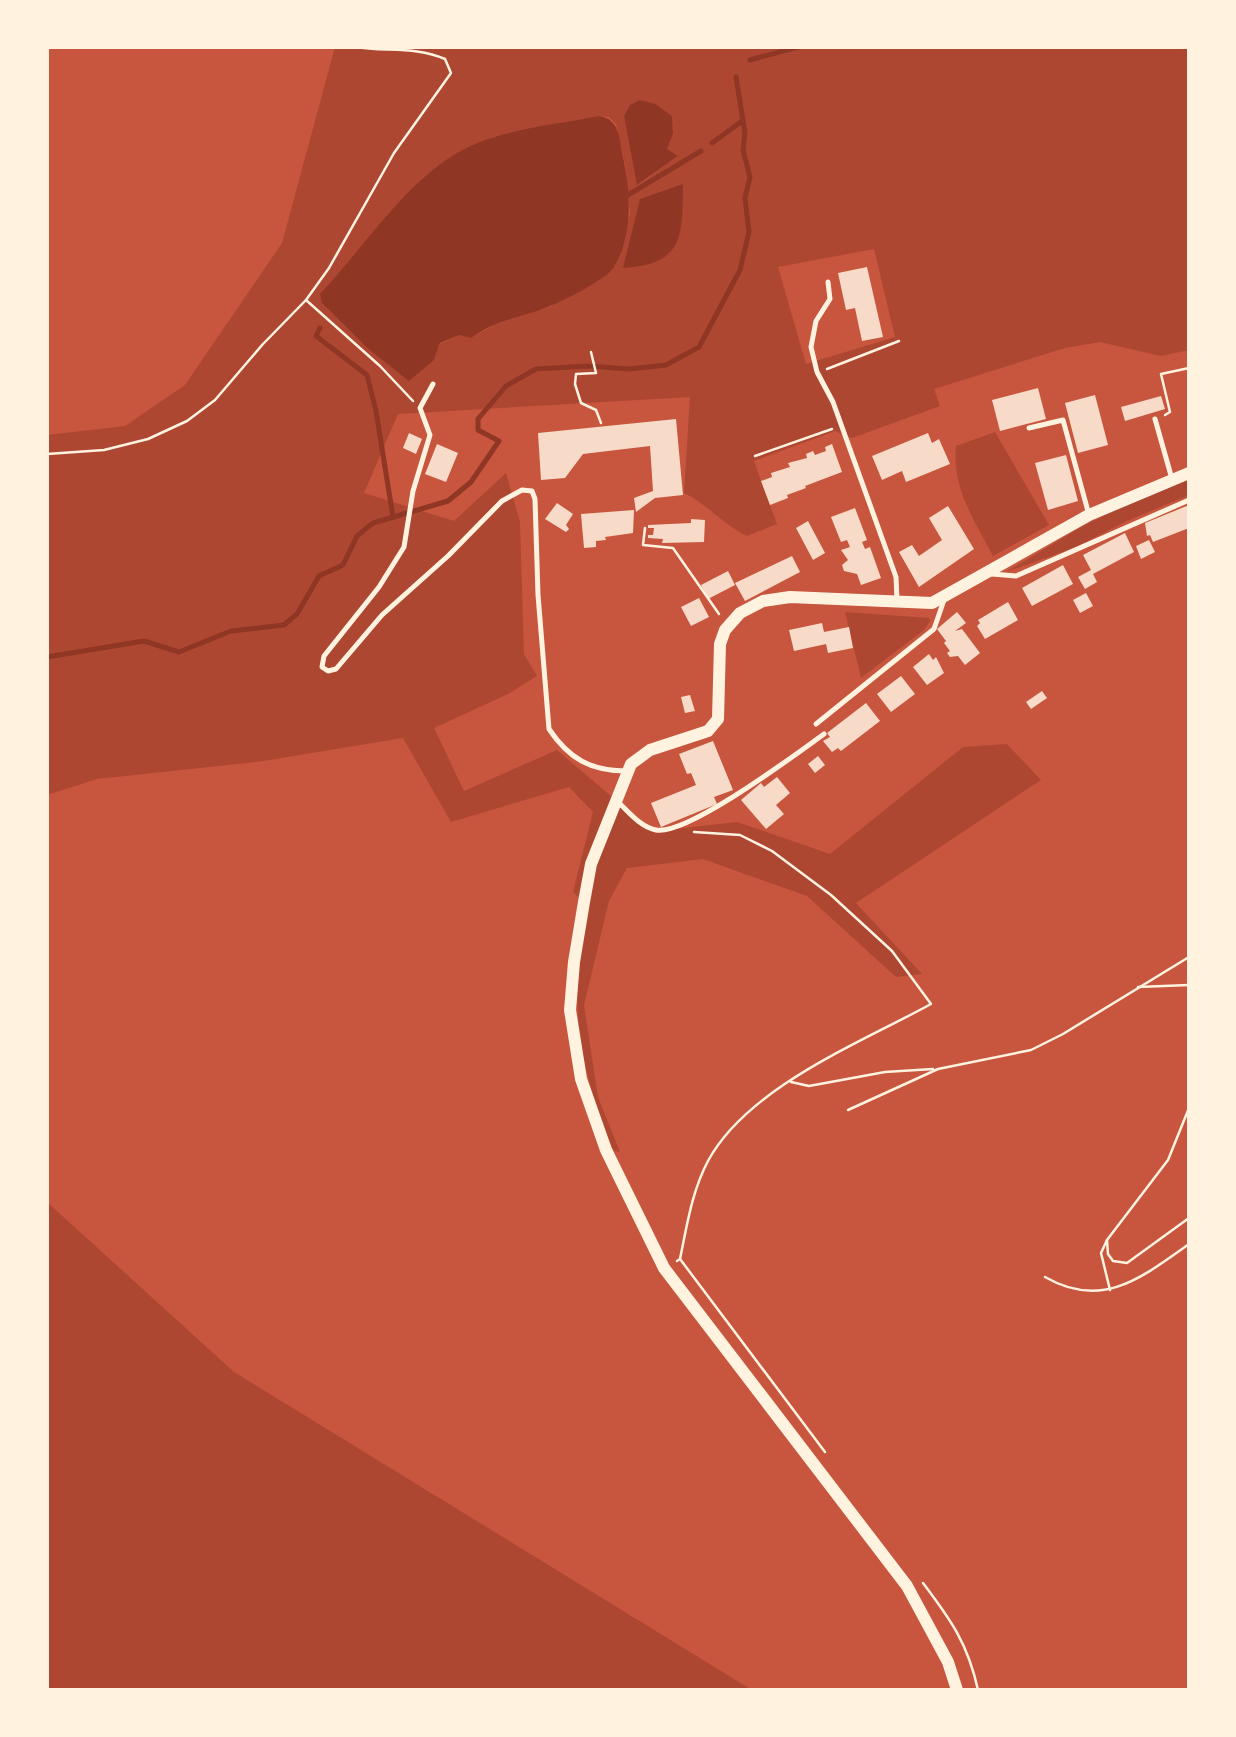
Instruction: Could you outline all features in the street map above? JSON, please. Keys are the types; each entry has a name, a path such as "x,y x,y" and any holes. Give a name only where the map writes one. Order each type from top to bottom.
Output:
{"street":[{"path":"957,1690 948,1662 907,1586 664,1268 593,1116 581,1079 570,1010 573,962 592,864 627,771 643,753 696,736 715,724 719,708 718,654 722,636 730,622 746,608 774,598 928,603 945,597 989,573 1089,515 1189,473"}],"lane":[{"path":"828,282 830,299 816,321 811,347 817,372 842,425 896,577 897,603"},
{"path":"433,384 420,408 430,435 413,491 411,518 404,547 379,587 324,656 323,668 336,668 382,615 448,556 502,501 522,490 532,491 535,499 540,631 549,729 561,747 578,761 607,771 627,771"},
{"path":"1155,419 1172,479"},
{"path":"1029,428 1063,420 1089,515"},
{"path":"989,573 1016,576 1189,500"},
{"path":"816,724 934,629 945,597"},
{"path":"615,798 646,826 666,830 734,799 824,734"}],"path":[{"path":"47,454 104,450 148,439 187,421 215,400 263,344 306,300 329,268 394,153 451,73 445,59 436,55 408,49 355,47"},
{"path":"306,300 380,366 420,408"},
{"path":"817,372 899,341"},
{"path":"591,352 596,373 576,374 575,384 581,403 596,410 601,423"},
{"path":"1155,419 1170,412 1161,374 1189,368"},
{"path":"755,456 842,425"},
{"path":"645,528 643,544 673,548 714,611 730,622"},
{"path":"664,1268 680,1259 692,1199 709,1160 733,1127 762,1101 791,1082 931,1004 892,951 831,895 772,851 740,835 690,832"},
{"path":"791,1082 808,1086 886,1072 938,1069 1031,1050 1063,1034 1189,957"},
{"path":"1138,987 1189,985"},
{"path":"849,1110 938,1069"},
{"path":"1110,1290 1101,1253 1107,1240 1168,1160 1189,1108"},
{"path":"1107,1240 1108,1254 1113,1261 1127,1263 1189,1218"},
{"path":"1045,1277 1060,1286 1087,1294 1110,1290 1142,1275 1189,1244"}],"shaded area":[{"path":"335,47 1189,47 1189,350 1161,356 1100,342 1065,348 934,389 940,406 852,438 835,431 754,461 777,524 747,536 684,493 690,397 398,414 364,493 454,521 506,473 520,522 524,654 537,676 508,694 434,728 464,791 557,750 646,826 666,830 737,822 830,854 963,747 1007,744 1041,780 856,903 922,974 896,977 807,896 703,859 627,868 609,901 584,1005 598,1097 620,1152 614,1151 591,1089 577,1004 588,906 573,892 593,812 569,787 451,822 403,738 257,762 97,779 47,795 47,435 125,426 185,385 282,243","holes":["640,100 656,104 672,116 673,134 667,149 677,157 638,185 624,116","599,116 609,117 616,124 626,169 630,214 618,254 550,307 510,316 471,338 459,335 440,344 434,360 409,380 366,347 322,303 377,229 420,185 471,150 499,137 536,127","874,249 895,337 806,364 778,267"]},
{"path":"640,100 656,104 672,116 673,134 667,149 678,156 637,185 624,116 630,105"},
{"path":"599,116 611,121 617,131 629,199 625,241 614,267 603,277 556,303 501,322 471,338 459,335 440,343 434,360 409,381 366,347 322,303 320,294 402,199 439,165 459,152 491,138"},
{"path":"683,184 682,218 676,244 658,260 623,268 640,199"},
{"path":"995,432 1049,525 993,556 961,490 957,476 956,446"},
{"path":"1189,479 1189,495 1127,521 1076,547 1006,572 1081,527 1131,502"},
{"path":"845,612 929,618 930,621 924,630 861,678"},
{"path":"47,1202 234,1372 752,1690 47,1690"}],"building":[{"path":"867,267 883,337 862,341 855,308 846,310 838,273"},
{"path":"1038,388 1046,419 1000,431 992,400"},
{"path":"1095,395 1108,445 1078,453 1065,403"},
{"path":"1161,396 1165,409 1125,421 1121,407"},
{"path":"676,419 683,495 655,498 636,512 634,498 653,491 650,446 583,454 565,478 541,480 538,433"},
{"path":"409,433 422,439 416,454 403,448"},
{"path":"928,433 932,443 939,439 950,464 906,482 902,471 882,480 872,456"},
{"path":"437,444 458,453 446,482 425,474"},
{"path":"832,444 842,472 805,486 806,488 787,495 788,498 770,505 761,481 772,477 771,473 790,467 788,463 807,458 806,454 813,451 815,455 826,451 825,447"},
{"path":"1066,455 1078,501 1048,510 1035,463"},
{"path":"557,503 573,514 566,525 569,529 566,532 545,519"},
{"path":"1189,505 1189,528 1153,542 1150,535 1147,536 1145,523"},
{"path":"948,506 974,549 919,587 899,552 912,545 919,556 942,540 929,518"},
{"path":"855,508 867,540 862,542 865,549 870,547 881,578 861,585 857,574 844,571 842,565 848,560 841,550 850,547 847,540 841,542 831,517"},
{"path":"634,510 633,533 605,537 606,540 596,541 596,547 584,548 581,514"},
{"path":"691,519 705,520 704,542 662,543 663,539 648,538 648,535 653,535 654,528 648,528 648,525 691,523"},
{"path":"808,521 825,553 813,560 796,528"},
{"path":"1125,533 1134,552 1093,574 1097,582 1085,589 1078,577 1091,570 1083,555"},
{"path":"1149,540 1155,552 1141,559 1136,546"},
{"path":"792,556 800,572 745,601 735,583"},
{"path":"1063,565 1073,584 1032,606 1022,588"},
{"path":"728,571 735,585 708,599 701,585"},
{"path":"1086,593 1093,606 1080,613 1073,600"},
{"path":"699,598 709,617 691,626 681,607"},
{"path":"1008,602 1018,620 985,639 977,626 980,623 978,620"},
{"path":"957,612 966,623 955,631 962,629 980,653 965,665 958,656 950,657 947,653 950,651 944,643 946,641 937,629"},
{"path":"822,623 824,632 849,627 853,648 828,653 826,644 794,651 789,630"},
{"path":"929,654 933,660 936,657 944,673 927,685 913,667"},
{"path":"901,676 915,694 891,712 877,694"},
{"path":"1042,691 1047,698 1031,709 1026,702"},
{"path":"690,695 695,711 685,713 681,697"},
{"path":"866,703 880,721 841,751 838,748 832,752 823,741 830,737 827,733"},
{"path":"713,741 733,790 714,797 717,804 661,827 651,803 696,785 691,773 687,774 679,754"},
{"path":"818,756 825,765 815,773 808,764"},
{"path":"777,777 790,793 776,805 784,814 766,829 741,800 761,783 764,787"}],"waterway":[{"path":"750,60 798,47"},
{"path":"47,657 144,641 179,652 231,631 284,625 297,614 319,576 343,565 357,536 373,523 448,501 471,482 499,441 478,430 478,419 506,386 536,369 588,366 629,369 666,365 699,347 740,270 749,232 745,198 750,177 743,150 745,133 736,77"},
{"path":"712,143 742,121"},
{"path":"623,198 701,151"},
{"path":"320,328 316,336 367,375 376,411 393,517"}]}
